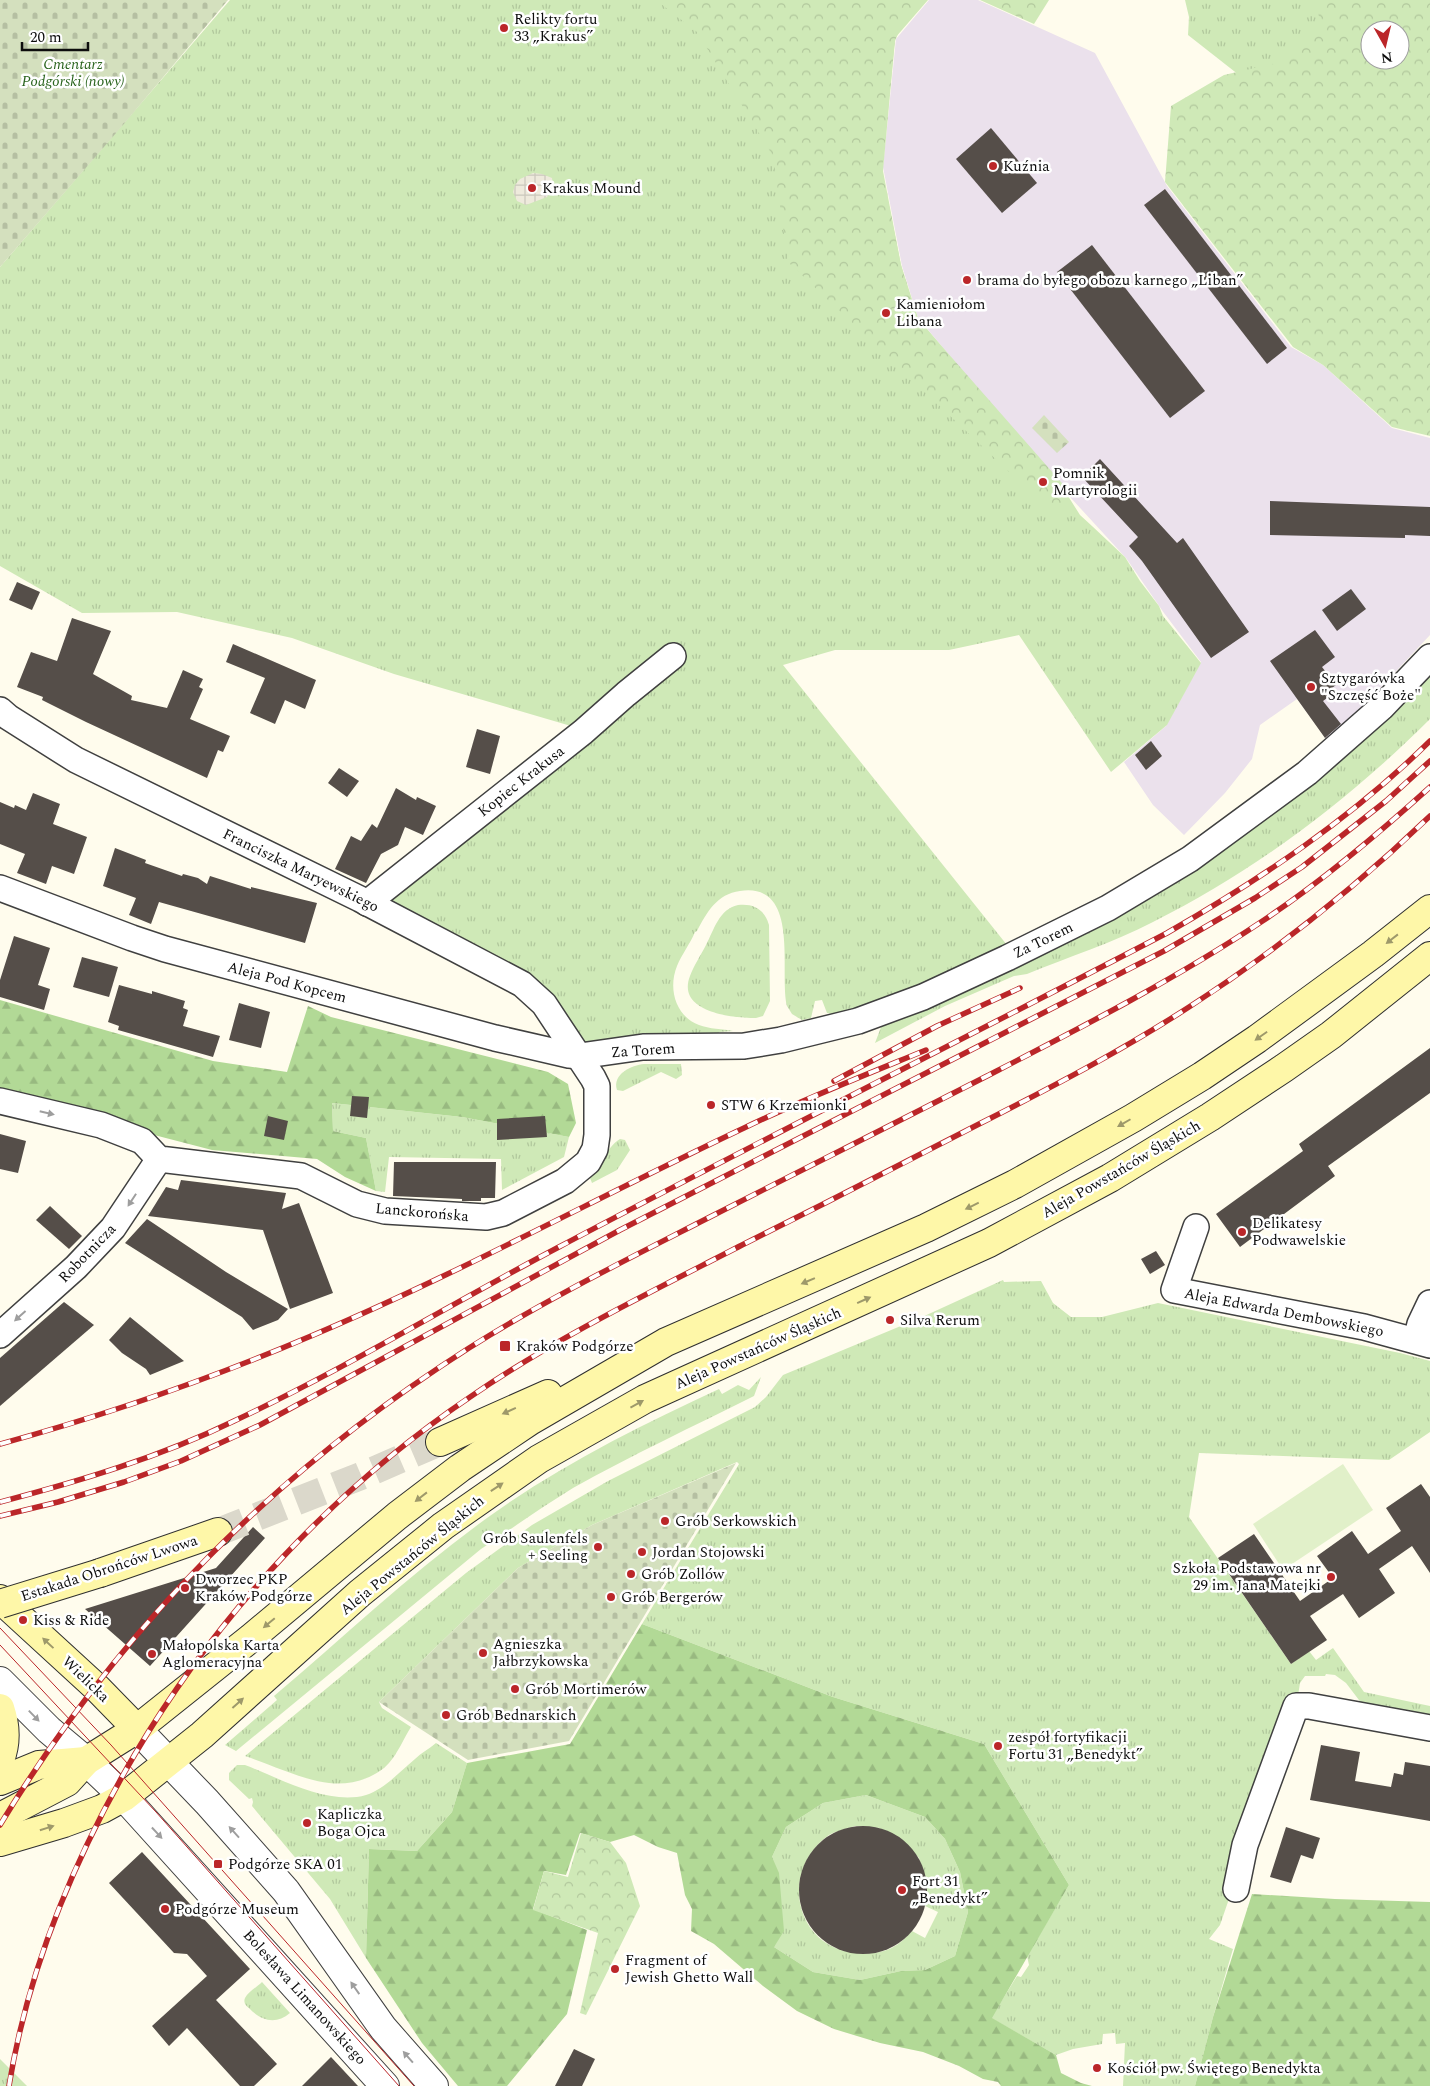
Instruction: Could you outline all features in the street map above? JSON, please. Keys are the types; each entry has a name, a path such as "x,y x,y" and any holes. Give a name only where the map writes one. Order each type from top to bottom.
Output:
{"main road":[{"path":"440,1442 846,1265 1016,1184 1202,1076 1257,1039 1366,960 1430,909"},
{"name":"Aleja Powstańców Śląskich","path":"0,1842 44,1830 102,1809 124,1797 202,1736 360,1593 443,1526 539,1459 645,1399 989,1243 1110,1178 1210,1117 1284,1068 1331,1035 1430,956"},
{"path":"0,1817 67,1782 86,1761 137,1728 250,1638 397,1516 460,1468 530,1421 666,1342"},
{"name":"Estakada Obrońców Lwowa","path":"0,1604 100,1573 218,1532"},
{"name":"Wielicka","path":"0,1599 137,1728"},
{"path":"0,1708 5,1724 6,1737 0,1760"},
{"path":"0,1782 39,1765 86,1761"}],"street":[{"name":"Kopiec Krakusa","path":"367,903 583,732 673,656"},
{"name":"Za Torem","path":"580,1056 626,1048 713,1048 744,1046 781,1040 858,1021 923,997 1007,958 1108,908 1190,859 1307,773 1382,708 1430,657"},
{"name":"Franciszka Maryewskiego","path":"0,710 76,760 367,903 522,984 544,1004 580,1056"},
{"name":"Aleja Pod Kopcem","path":"0,888 165,949 495,1038 580,1056"},
{"name":"Lanckorońska","path":"159,1159 302,1176 357,1204 385,1211 477,1217 495,1215 565,1181 583,1168 592,1156 597,1135 596,1086 580,1056"},
{"path":"0,1102 101,1125 142,1141 159,1159"},
{"name":"Robotnicza","path":"0,1334 76,1267 113,1228 159,1159"},
{"name":"Aleja Edwarda Dembowskiego","path":"1196,1227 1174,1290 1364,1327 1423,1342"},
{"path":"1423,1342 1420,1324 1430,1303"},
{"path":"0,1681 49,1730 86,1761 124,1797"},
{"path":"1236,1889 1245,1845 1296,1706 1309,1706 1430,1728"},
{"name":"Wielicka","path":"137,1728 169,1762"},
{"path":"169,1762 286,1891 382,2028 434,2086"},
{"name":"Bolesława Limanowskiego","path":"124,1797 385,2086"}],"shaded area":[{"path":"929,0 978,0 1095,53 1167,186 1291,347 1323,365 1392,428 1430,438 1430,635 1329,743 1297,699 1260,725 1252,759 1225,793 1184,835 1153,805 1124,762 1166,726 1201,662 1126,558 1048,473 918,318 902,266 883,167 896,39"},
{"path":"533,173 552,178 553,188 547,197 526,205 517,201 513,192 515,185 520,179"}],"green space":[{"name":"Cmentarz Podgórski (nowy)","path":"0,0 228,0 0,267"},
{"path":"230,0 928,0 895,38 883,171 901,265 918,318 1059,490 1068,496 1080,515 1125,557 1159,606 1163,616 1201,663 1167,725 1111,772 1019,635 949,650 835,650 783,665 1007,945 951,973 879,1002 838,1015 827,1013 822,1000 815,1001 811,1018 802,1020 792,1014 787,1006 785,952 780,914 772,900 759,892 740,891 719,900 705,917 677,966 673,983 679,1008 691,1021 707,1027 733,1031 719,1032 717,1038 585,1043 385,901 588,731 394,674 292,638 177,612 82,613 0,566 0,267"},
{"name":"Kamieniołom Libana","path":"656,0 926,0 900,29 895,41 882,171 901,265 917,318 1068,490 1062,522 788,262 773,156 697,32"},
{"path":"980,0 1049,0 1034,24"},
{"path":"1185,0 1368,0 1267,97 1188,35 1189,17"},
{"path":"1316,0 1430,0 1430,436 1392,427 1323,365 1293,347 1165,182 1171,106 1224,75 1285,61 1320,23"},
{"path":"1044,415 1069,442 1057,453 1032,428"},
{"path":"1430,668 1430,719 1367,778 1264,857 1191,902 1138,930 1027,974 1014,976 945,1006 875,1043 883,1022 1063,942"},
{"path":"738,905 754,906 765,915 769,925 770,1001 763,1016 756,1018 721,1014 709,1010 698,1005 691,998 688,988 690,976 718,921 731,907"},
{"path":"0,1000 213,1061 287,1072 308,1006 331,1017 548,1072 568,1084 576,1123 569,1137 462,1117 332,1103 333,1131 366,1138 376,1191 345,1177 317,1159 212,1150 0,1095"},
{"path":"644,1064 681,1064 682,1075 676,1079 661,1072 623,1091 617,1090 617,1079 624,1071"},
{"path":"332,1103 462,1117 569,1137 564,1157 502,1190 501,1159 389,1157 385,1192 376,1191 366,1138 333,1131"},
{"path":"620,1139 625,1140 630,1150 617,1170 592,1183 590,1178 607,1152"},
{"path":"1003,1280 1004,1282 1041,1281 1053,1303 1071,1317 1102,1317 1158,1303 1400,1353 1430,1361 1430,1432 1389,1460 1199,1453 1189,1517 1291,1664 1309,1651 1316,1660 1333,1648 1364,1692 1430,1706 1430,1720 1362,1704 1346,1683 1335,1675 1305,1676 1300,1683 1297,1702 1220,1925 1209,1939 1233,1949 1195,2086 1123,2086 1125,2043 1116,2044 1115,2033 1103,2034 1102,2044 1073,2049 1056,2055 991,2018 1017,1976 1021,1977 1029,1965 1027,1956 1069,1885 984,1744 833,1697 642,1624 739,1464 737,1462 592,1525 518,1568 379,1702 382,1708 411,1727 392,1759 377,1773 354,1782 337,1784 320,1782 245,1756 466,1573 532,1525 608,1481 755,1407 766,1397 783,1375 920,1318"},
{"path":"761,1377 754,1396 640,1452 573,1488 481,1549 236,1751 225,1745 277,1700 274,1696 405,1582 514,1499 571,1464 659,1417 719,1389 722,1394 738,1385 749,1390"},
{"path":"736,1463 569,1741 468,1760 379,1702 518,1568 592,1525"},
{"path":"1343,1464 1373,1510 1283,1570 1253,1524"},
{"path":"642,1624 833,1697 984,1744 1069,1885 992,2018 1056,2055 1061,2073 1092,2086 1001,2086 998,2082 983,2079 959,2066 923,2052 880,2043 834,2029 797,2011 763,1986 714,1944 691,1931 692,1909 685,1895 677,1853 658,1847 634,1835 610,1842 580,1833 566,1875 544,1871 533,1909 587,1930 567,2014 507,2086 458,2086 422,2043 366,1958 369,1849 417,1851 452,1812 467,1763 570,1744","holes":["866,1795 925,1817 945,1839 960,1872 968,1912 955,1956 925,1970 901,1971 860,1980 813,1972 774,1947 784,1931 779,1873 772,1857 786,1827 823,1803"]},
{"path":"436,1743 467,1763 452,1812 417,1851 369,1849 366,1958 330,1899 252,1806 252,1798 249,1799 229,1780 229,1773 237,1765 245,1765 320,1794 336,1797 366,1795 392,1780"},
{"path":"866,1795 925,1817 945,1839 960,1872 968,1912 955,1956 925,1970 901,1971 860,1980 813,1972 774,1947 772,1857 786,1827 823,1803","holes":["855,1826 879,1828 902,1840 919,1858 926,1883 925,1906 938,1912 925,1938 912,1931 899,1943 882,1952 857,1953 836,1948 819,1937 807,1923 801,1905 799,1886 803,1868 813,1850 829,1835"]},
{"path":"581,1833 610,1842 626,1863 640,1906 586,2015 580,2013 598,1933 533,1910 544,1871 568,1877"},
{"path":"1252,1894 1430,1902 1430,2086 1195,2086 1213,2017"},
{"path":"262,1982 290,2013 285,2017 269,2020 258,2016 246,2005 244,2001 246,1996"},
{"path":"0,2059 27,2086 0,2086"}],"building":[{"name":"Kuźnia","path":"991,128 1037,183 1002,213 956,159"},
{"path":"1165,189 1287,348 1267,364 1144,205"},
{"path":"1092,245 1205,391 1170,418 1057,272"},
{"path":"1100,459 1177,543 1183,538 1249,632 1211,658 1142,561 1129,546 1138,537 1082,477"},
{"path":"1270,501 1430,507 1430,536 1405,535 1405,538 1270,535"},
{"path":"17,582 40,592 32,610 9,600"},
{"path":"1351,589 1366,609 1337,631 1322,610"},
{"path":"72,618 111,631 93,674 132,696 131,700 167,708 183,670 203,679 199,687 203,689 190,719 230,736 223,752 218,750 207,778 86,722 42,700 43,697 17,687 31,652 57,661"},
{"name":"Sztygarówka \"Szczęść Boże\"","path":"1315,630 1335,657 1322,667 1336,685 1332,688 1335,692 1323,701 1341,724 1325,738 1270,661"},
{"path":"233,644 316,680 305,709 285,700 275,724 250,713 265,678 226,662"},
{"path":"477,729 500,736 490,774 466,767"},
{"path":"1151,741 1162,756 1146,770 1135,755"},
{"path":"339,768 359,781 347,797 328,783"},
{"path":"396,788 416,800 417,797 436,806 423,835 405,827 398,845 381,854 366,883 335,869 351,836 361,841 372,824 377,828"},
{"path":"33,793 60,804 53,824 87,837 74,874 52,866 46,884 17,873 25,854 0,844 0,802 14,808 15,805 26,810"},
{"path":"115,848 146,860 145,863 182,876 183,874 198,878 207,884 210,876 251,889 251,887 317,903 305,943 159,902 151,924 129,915 136,898 103,886"},
{"path":"14,936 50,948 38,985 50,989 44,1010 0,997 0,980"},
{"path":"82,957 118,967 109,997 73,987"},
{"path":"119,985 152,994 152,991 185,1001 183,1008 188,1010 183,1026 220,1036 213,1057 118,1030 119,1026 108,1022"},
{"path":"239,1003 270,1012 261,1048 229,1040"},
{"path":"1430,1048 1430,1093 1328,1166 1335,1176 1240,1247 1216,1214 1303,1151 1299,1144"},
{"path":"352,1096 369,1097 367,1118 350,1116"},
{"path":"268,1116 288,1121 284,1140 264,1136"},
{"path":"545,1116 547,1137 497,1140 497,1119"},
{"path":"0,1134 26,1141 18,1173 0,1169"},
{"path":"394,1162 496,1162 495,1198 481,1198 481,1201 462,1201 462,1199 393,1196"},
{"path":"181,1180 286,1193 282,1209 299,1203 333,1293 290,1309 263,1230 148,1216 166,1187 178,1190"},
{"path":"50,1206 82,1236 69,1249 36,1220"},
{"path":"147,1219 226,1272 288,1309 278,1320 253,1330 242,1317 125,1243"},
{"path":"1156,1251 1165,1265 1150,1274 1141,1259"},
{"path":"64,1302 94,1325 0,1406 0,1358"},
{"path":"130,1317 184,1361 150,1375 146,1369 122,1353 109,1340"},
{"path":"1421,1484 1430,1497 1430,1573 1412,1546 1379,1569 1395,1593 1359,1618 1343,1594 1310,1616 1327,1640 1291,1664 1218,1558 1254,1534 1300,1601 1333,1578 1317,1556 1352,1531 1368,1554 1401,1531 1386,1508"},
{"name":"Dworzec PKP Kraków Podgórze","path":"253,1527 265,1538 150,1666 85,1609 216,1568"},
{"path":"1321,1745 1360,1752 1355,1781 1391,1787 1394,1773 1403,1775 1405,1762 1430,1766 1430,1821 1310,1800"},
{"name":"Fort 31 „Benedykt”","path":"863,1826 887,1831 908,1845 922,1866 927,1890 922,1914 908,1935 887,1949 863,1954 839,1949 818,1935 804,1914 799,1890 804,1866 818,1845 839,1831"},
{"path":"1286,1827 1320,1838 1313,1859 1301,1855 1291,1883 1270,1877"},
{"path":"142,1852 250,1969 216,2000 277,2064 254,2086 240,2086 187,2028 169,2046 152,2026 207,1976 187,1954 174,1953 109,1883"},
{"path":"574,2049 595,2059 582,2086 555,2086"},
{"path":"331,2057 358,2086 302,2086"}],"tunnel":[{"path":"218,1532 361,1476 440,1442"}],"tram line":[{"path":"0,1628 111,1745 414,2086"},
{"path":"0,1645 156,1812 399,2086"}],"railway":[{"path":"0,1502 90,1477 149,1457 206,1434 275,1401 633,1208 1167,933 1237,891 1304,846 1369,796 1430,741"},
{"path":"0,1516 58,1502 124,1482 181,1461 260,1425 620,1230 1164,951 1255,898 1302,867 1386,801 1430,761"},
{"path":"0,1825 47,1753 96,1685 150,1620 206,1559 267,1501 330,1447 398,1396 469,1348 556,1297 1057,1040 1195,964 1261,922 1327,875 1430,787"},
{"path":"9,2086 17,2042 41,1956 74,1873 113,1793 135,1754 168,1702 204,1651 243,1602 284,1556 374,1470 473,1395 571,1334 1034,1096 1164,1023 1221,986 1284,941 1344,893 1430,816"},
{"path":"834,1081 937,1026 1020,988"},
{"path":"0,1444 79,1421 157,1395 235,1367 311,1336 420,1287 767,1117 926,1050"}],"place":[{"name":"Relikty fortu 33 „Krakus”","path":"504,28"},
{"name":"Kuźnia","path":"993,166"},
{"name":"Krakus Mound","path":"532,188"},
{"name":"brama do byłego obozu karnego „Liban”","path":"967,280"},
{"name":"Kamieniołom Libana","path":"886,313"},
{"name":"Pomnik Martyrologii","path":"1043,482"},
{"name":"Sztygarówka \"Szczęść Boże\"","path":"1311,687"},
{"name":"STW 6 Krzemionki","path":"711,1105"},
{"name":"Delikatesy Podwawelskie","path":"1242,1232"},
{"name":"Silva Rerum","path":"890,1320"},
{"name":"Kraków Podgórze","path":"505,1346"},
{"name":"Grób Serkowskich","path":"665,1521"},
{"name":"Grób Saulenfels + Seeling","path":"598,1547"},
{"name":"Jordan Stojowski","path":"642,1552"},
{"name":"Grób Zollów","path":"631,1574"},
{"name":"Szkoła Podstawowa nr 29 im. Jana Matejki","path":"1331,1577"},
{"name":"Dworzec PKP Kraków Podgórze","path":"185,1588"},
{"name":"Grób Bergerów","path":"611,1597"},
{"name":"Kiss & Ride","path":"23,1620"},
{"name":"Agnieszka Jałbrzykowska","path":"483,1653"},
{"name":"Małopolska Karta Aglomeracyjna","path":"152,1654"},
{"name":"Grób Mortimerów","path":"515,1689"},
{"name":"Grób Bednarskich","path":"446,1715"},
{"name":"zespół fortyfikacji Fortu 31 „Benedykt”","path":"998,1746"},
{"name":"Kapliczka Boga Ojca","path":"307,1823"},
{"name":"Podgórze SKA 01","path":"218,1864"},
{"name":"Fort 31 „Benedykt”","path":"902,1890"},
{"name":"Podgórze Museum","path":"165,1909"},
{"name":"Fragment of Jewish Ghetto Wall","path":"615,1969"},
{"name":"Kościół pw. Świętego Benedykta","path":"1097,2068"}]}
